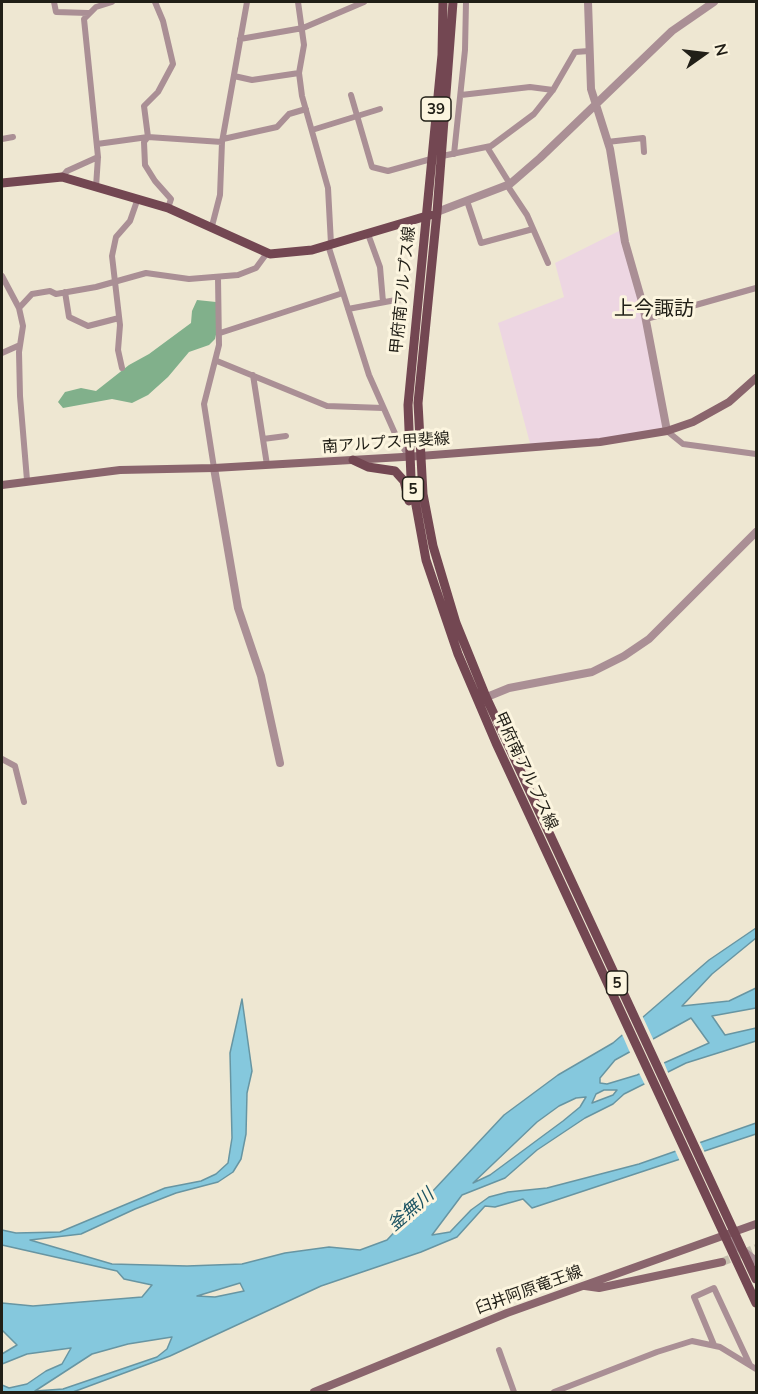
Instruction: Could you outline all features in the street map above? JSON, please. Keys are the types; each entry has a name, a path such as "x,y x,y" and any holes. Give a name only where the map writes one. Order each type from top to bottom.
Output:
{"main road":[{"name":"39","path":"426,217 442,55 443,2"},
{"name":"39","path":"437,212 453,2"},
{"name":"甲府南アルプス線","path":"2,183 62,177 168,208 212,226 238,242 267,253 285,254 330,245 437,212"},
{"name":"甲府南アルプス線","path":"437,212 420,369 420,456 426,514 444,589 482,699"},
{"name":"甲府南アルプス線","path":"426,217 409,382 409,457 423,550 441,609 718,1225 756,1303"},
{"name":"南アルプス甲斐線","path":"2,485 27,480 120,470 214,468 409,457 600,442 667,431 708,414 729,402 756,378"},
{"path":"353,460 368,467 388,468 401,476 423,550"},
{"name":"甲府南アルプス線","path":"502,746 756,1278"},
{"name":"臼井阿原竜王線","path":"314,1392 507,1313 585,1286 641,1263 756,1224"},
{"path":"585,1286 599,1288 722,1262"}],"street":[{"path":"54,2 56,12 88,13 112,2"},
{"path":"155,2 173,63 158,92 144,106 148,137 144,142 145,165 154,181 171,199 168,208"},
{"path":"212,226 220,195 222,140 247,2"},
{"path":"298,2 304,45 299,73 306,109 328,188 330,245 369,375 383,408 409,457"},
{"path":"240,39 303,28 364,2"},
{"path":"453,153 461,95 466,2"},
{"path":"588,2 591,89 617,183 626,242 646,319 667,431 683,444 756,454"},
{"path":"437,212 508,184 672,32 714,2"},
{"path":"88,13 84,19 98,157 96,187"},
{"path":"442,156 487,147 534,114 553,90 575,52 589,51"},
{"path":"234,76 252,80 299,73"},
{"path":"461,95 531,87 553,90"},
{"path":"351,95 372,167 388,171 431,159"},
{"path":"96,144 148,137 222,140 277,127 289,114 306,109"},
{"path":"312,130 380,109"},
{"path":"2,139 13,138"},
{"path":"607,142 643,138 644,152"},
{"path":"487,147 533,230 548,263"},
{"path":"62,177 67,171 98,157"},
{"path":"122,368 118,350 119,318 112,256 116,237 130,221 138,198"},
{"path":"466,201 481,243 533,230"},
{"path":"368,234 380,267 383,302"},
{"path":"19,308 32,294 65,292 146,273 189,279 218,278 256,268 267,253"},
{"path":"2,276 19,308 23,326 20,345 20,396 27,480"},
{"path":"218,278 220,333 217,361 204,404 238,608 261,676 280,763"},
{"path":"646,319 756,288"},
{"path":"65,292 69,317 88,326 96,326 119,318"},
{"path":"220,333 343,293"},
{"path":"348,309 401,299"},
{"path":"2,354 20,345"},
{"path":"217,361 327,406 383,408"},
{"path":"253,375 267,465"},
{"path":"263,439 286,436"},
{"path":"482,699 509,688 592,672 624,656 649,639 756,532"},
{"path":"2,759 15,766 24,802"},
{"path":"723,1235 756,1261"},
{"path":"714,1345 694,1298 714,1288 754,1367"},
{"path":"554,1392 692,1341 714,1345 754,1367"},
{"path":"499,1350 514,1392"}],"shaded area":[{"path":"623,229 667,431 531,447 498,323 564,297 555,263"}],"green space":[{"path":"197,300 216,302 218,326 215,339 209,345 189,352 168,377 148,395 132,403 112,399 63,408 58,402 65,392 81,388 96,391 129,365 149,354 191,323 192,311"}],"water":[{"path":"756,928 756,938 712,974 682,1006 729,1001 756,988 756,1008 712,1016 725,1035 756,1028 756,1041 686,1063 624,1094 613,1104 585,1118 537,1150 505,1178 462,1195 432,1235 450,1232 471,1210 489,1197 508,1192 547,1188 639,1164 756,1123 756,1134 532,1208 523,1199 495,1207 485,1206 457,1237 421,1252 321,1286 170,1356 73,1392 2,1392 2,1385 9,1388 27,1384 46,1371 62,1364 71,1348 27,1354 2,1364 2,1354 17,1345 2,1330 2,1303 33,1306 142,1297 152,1285 124,1279 117,1271 2,1245 2,1230 16,1233 60,1232 165,1188 201,1181 216,1174 228,1163 232,1138 230,1053 242,999 252,1071 247,1093 246,1134 241,1159 233,1172 218,1182 176,1193 81,1234 30,1240 112,1264 187,1266 242,1264 285,1253 329,1247 360,1250 387,1240 504,1115 558,1075 613,1043 709,960","holes":["691,1018 709,1043 637,1075 607,1084 600,1083 600,1078 615,1060","604,1090 617,1090 613,1095 592,1103 596,1094","586,1097 580,1107 563,1121 490,1175 473,1183 537,1122 559,1106 576,1098","240,1283 244,1291 215,1297 197,1296","172,1337 167,1349 157,1357 63,1389 35,1391 92,1354 128,1344"]}],"pier":[{"path":"642,1015 654,1041 631,1055 621,1032"},
{"path":"663,1060 669,1075 646,1087 638,1071"},
{"path":"699,1140 706,1155 681,1164 674,1148"}],"tunnel":[{"path":"722,1262 756,1248"}],"district":[{"name":"上今諏訪","path":"654,309"}],"water label":[{"name":"釜無川","path":"411,1210"}]}
